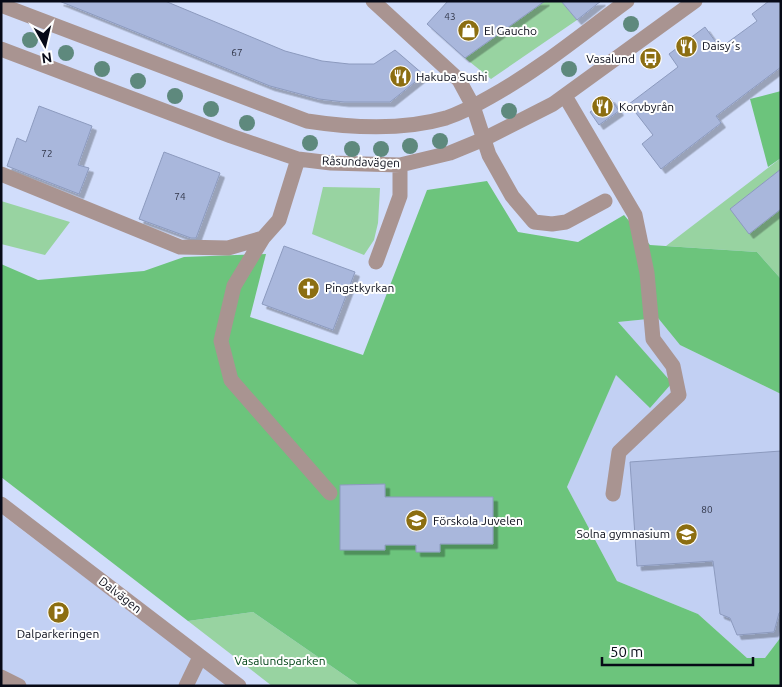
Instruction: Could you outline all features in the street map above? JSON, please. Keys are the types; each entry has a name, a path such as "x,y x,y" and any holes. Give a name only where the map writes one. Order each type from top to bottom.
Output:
{"street":[{"path":"373,1 459,80 473,106 489,155 512,196 534,222 552,224 566,222 605,201"},
{"path":"1,5 306,120 338,126 396,127 446,118 473,106 520,80 627,1"},
{"name":"Råsundavägen","path":"1,49 231,136 298,159 331,163 400,165 450,153 500,132 564,96 695,1"},
{"path":"564,96 635,215 647,273 652,339 673,366 679,395 619,452 613,494"},
{"path":"298,159 279,220 263,238 234,286 221,341 231,380 330,493"},
{"path":"376,262 400,196 400,165"},
{"path":"1,174 180,247 228,248 263,238"},
{"name":"Dalvägen","path":"1,504 239,686"},
{"path":"186,686 200,657"},
{"path":"1,677 19,686"}],"shaded area":[{"name":"Solna gymnasium","path":"658,318 680,345 781,394 781,637 765,658 747,658 698,614 617,581 567,487 616,374 618,322"},
{"name":"Dalparkeringen","path":"1,514 229,686 1,686"}],"green space":[{"path":"545,1 561,1 577,20 491,79 465,58"},
{"path":"781,91 781,158 768,167 750,99"},
{"path":"781,158 781,279 757,252 666,246"},
{"path":"487,181 518,232 578,242 624,215 650,245 757,252 781,279 781,394 680,345 658,318 618,322 672,383 650,408 616,375 567,487 617,581 698,614 747,658 765,658 781,637 781,686 360,686 253,612 188,621 1,477 1,264 38,280 144,271 184,257 266,254 250,317 363,355 427,190"},
{"path":"323,187 380,188 378,223 374,240 364,255 312,234"},
{"path":"1,201 70,222 45,255 1,244"},
{"name":"Vasalundsparken","path":"253,612 360,686 272,686 188,621"}],"building":[{"path":"59,1 165,1 285,51 322,61 374,64 395,50 424,75 390,102 344,102 319,99 270,86"},
{"path":"448,1 545,1 465,58 427,24"},
{"path":"561,1 601,1 577,20"},
{"path":"769,1 781,1 781,67 716,116 721,123 661,169 642,144 653,135 629,104 678,67 669,54 705,27 720,48 757,21 752,14"},
{"path":"610,98 619,111 599,125 590,112"},
{"path":"39,106 92,126 78,165 89,168 79,194 7,166 17,138 26,142"},
{"path":"164,152 220,173 196,238 191,238 139,219"},
{"path":"781,169 781,209 749,234 730,209"},
{"name":"Pingstkyrkan","path":"284,246 355,272 333,330 262,304"},
{"path":"781,451 781,612 779,613 774,632 737,635 730,618 720,614 713,561 637,566 630,462"},
{"name":"Förskola Juvelen","path":"385,484 385,497 493,497 493,544 440,544 440,552 416,552 416,545 385,545 385,550 340,550 340,485"}],"place":[{"name":"El Gaucho","path":"468,31"},
{"name":"Daisy´s","path":"686,46"},
{"name":"Vasalund","path":"651,59"},
{"name":"Hakuba Sushi","path":"400,77"},
{"name":"Korvbyrån","path":"603,107"},
{"name":"Pingstkyrkan","path":"309,288"},
{"name":"Förskola Juvelen","path":"417,521"},
{"name":"Solna gymnasium","path":"686,534"},
{"name":"Dalparkeringen","path":"58,613"}]}
